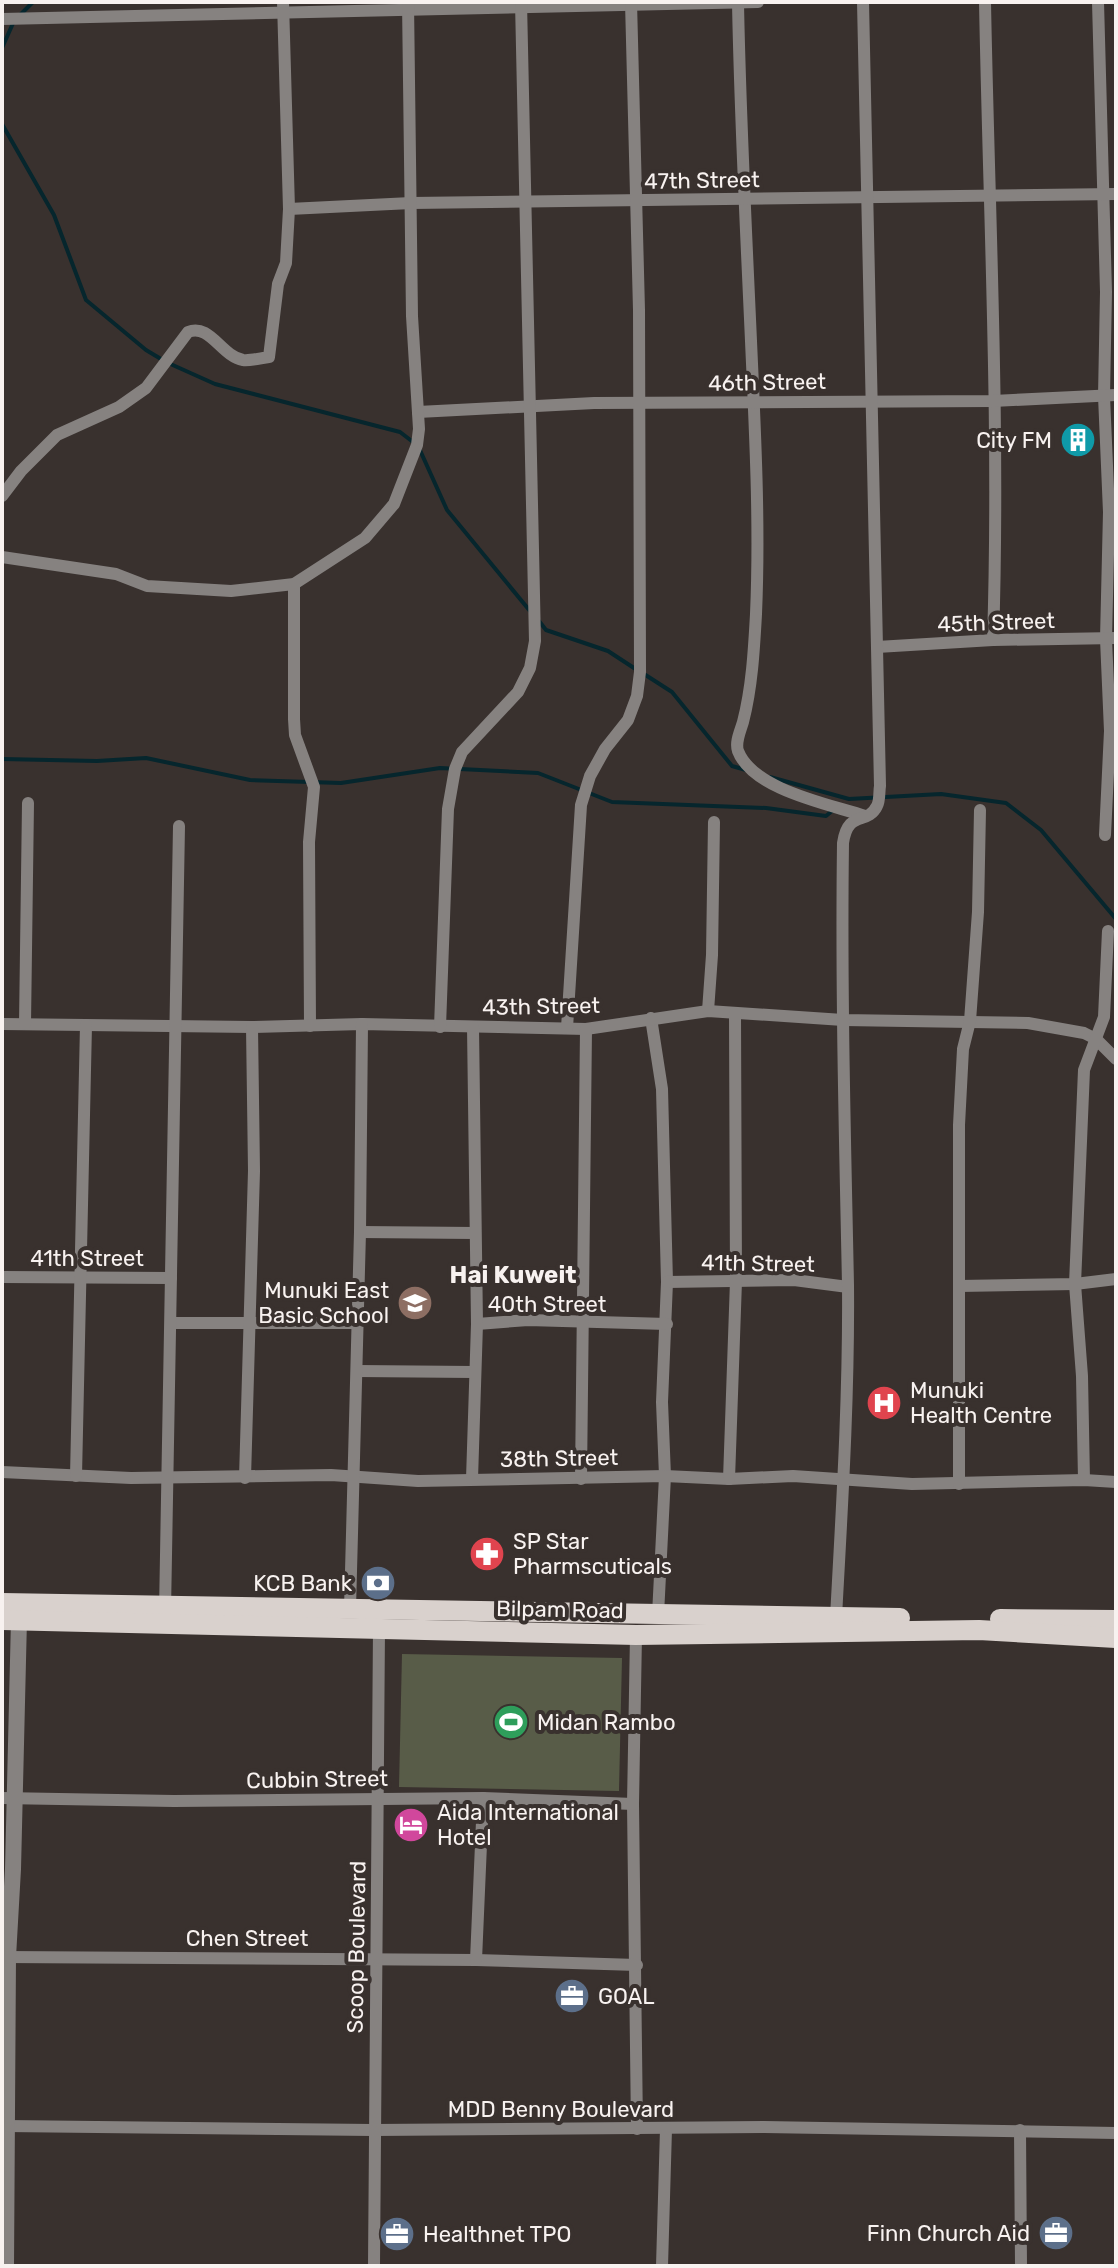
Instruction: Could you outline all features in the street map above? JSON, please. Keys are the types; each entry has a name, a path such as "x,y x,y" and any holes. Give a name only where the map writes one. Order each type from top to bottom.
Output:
{"main road":[{"name":"Bilpam Road","path":"2,1603 379,1628 636,1635 979,1630 1116,1638"},
{"name":"Bilpam Road","path":"11,1620 350,1609 1116,1620"}],"street":[{"path":"738,2 739,102 746,199 757,522 754,653 750,688 736,747 751,768 774,785 865,816"},
{"path":"2,19 283,8 758,2"},
{"path":"836,1617 844,1477 848,1287 844,1172 843,843 850,822 865,816 877,805 880,786 863,2"},
{"path":"985,2 996,556 993,640"},
{"path":"1098,2 1109,194 1106,292 1110,395 1111,638 1105,835"},
{"path":"567,1028 581,805 590,776 605,749 628,720 639,684 640,403 631,4"},
{"path":"440,1027 448,809 455,769 462,752 518,692 530,668 535,641 521,5"},
{"path":"2,557 116,574 147,586 231,591 294,584 365,538 394,504 417,445 418,412 412,316 408,6"},
{"path":"2,496 21,471 57,435 119,407 146,388 188,332 203,331 227,353 243,360 269,357 278,284 286,263 289,209 283,8"},
{"name":"47th Street","path":"289,209 411,203 1109,194"},
{"name":"46th Street","path":"418,412 640,403 993,401 1110,395"},
{"path":"294,584 295,735 313,783 309,842 310,1026"},
{"name":"45th Street","path":"877,647 993,640 1111,638"},
{"path":"25,1024 28,803"},
{"path":"959,1484 959,1125 963,1049 970,1021 978,912 980,810"},
{"path":"708,1011 714,822"},
{"path":"165,1616 179,826"},
{"path":"1084,1480 1082,1376 1075,1284 1084,1070 1104,1017 1108,931"},
{"name":"43th Street","path":"2,1024 252,1027 362,1024 586,1029 708,1011 910,1023 1028,1023 1076,1030 1096,1039 1116,1059"},
{"path":"729,1479 736,1281 735,1014"},
{"path":"651,1018 662,1089 667,1282 662,1402 665,1476 658,1615"},
{"path":"350,1609 362,1024"},
{"path":"76,1476 86,1025"},
{"path":"245,1478 254,1171 252,1027"},
{"path":"472,1479 477,1324 473,1027"},
{"path":"581,1479 586,1029"},
{"path":"360,1232 475,1233"},
{"name":"41th Street","path":"2,1277 171,1278"},
{"path":"959,1286 1075,1284 1116,1279"},
{"name":"41th Street","path":"667,1282 794,1280 848,1287"},
{"name":"40th Street","path":"477,1324 528,1320 667,1324"},
{"path":"171,1323 357,1323"},
{"path":"357,1371 474,1372"},
{"name":"38th Street","path":"2,1472 168,1478 331,1475 418,1481 793,1476 844,1477 912,1484 1116,1482"},
{"path":"6,2266 5,1957 11,1620"},
{"name":"Scoop Boulevard","path":"374,2266 379,1628"},
{"path":"636,1635 633,1804 637,2129"},
{"name":"Cubbin Street","path":"9,1798 174,1801 483,1798 633,1804"},
{"path":"476,1960 483,1798"},
{"name":"Chen Street","path":"5,1957 476,1960 637,1965"},
{"name":"MDD Benny Boulevard","path":"4,2126 373,2130 764,2127 1116,2133"},
{"path":"662,2266 666,2129"},
{"path":"1020,2130 1021,2266"}],"green space":[{"name":"Midan Rambo","path":"402,1654 622,1658 619,1791 399,1787"}],"waterway":[{"path":"21,14 33,2"},
{"path":"2,48 14,21"},
{"path":"2,124 54,215 86,300 146,350 215,384 400,432 413,442"},
{"path":"419,448 447,510 530,611"},
{"path":"539,621 546,630 608,651 637,670"},
{"path":"644,674 672,692 732,766 746,770"},
{"path":"2,759 97,761 146,758 250,780 341,783 440,768 538,773 612,802 766,808 826,816 832,811"},
{"path":"770,777 849,799 941,794 1006,803 1041,830 1116,919"}],"place":[{"name":"City FM","path":"1078,440"},
{"name":"Munuki East Basic School","path":"415,1303"},
{"name":"Munuki Health Centre","path":"884,1403"},
{"name":"SP Star Pharmscuticals","path":"487,1554"},
{"name":"KCB Bank","path":"378,1583"},
{"name":"Midan Rambo","path":"511,1722"},
{"name":"Aida International Hotel","path":"411,1825"},
{"name":"GOAL","path":"572,1996"},
{"name":"Finn Church Aid","path":"1056,2233"},
{"name":"Healthnet TPO","path":"397,2234"}],"district":[{"name":"Hai Kuweit","path":"513,1275"}]}
